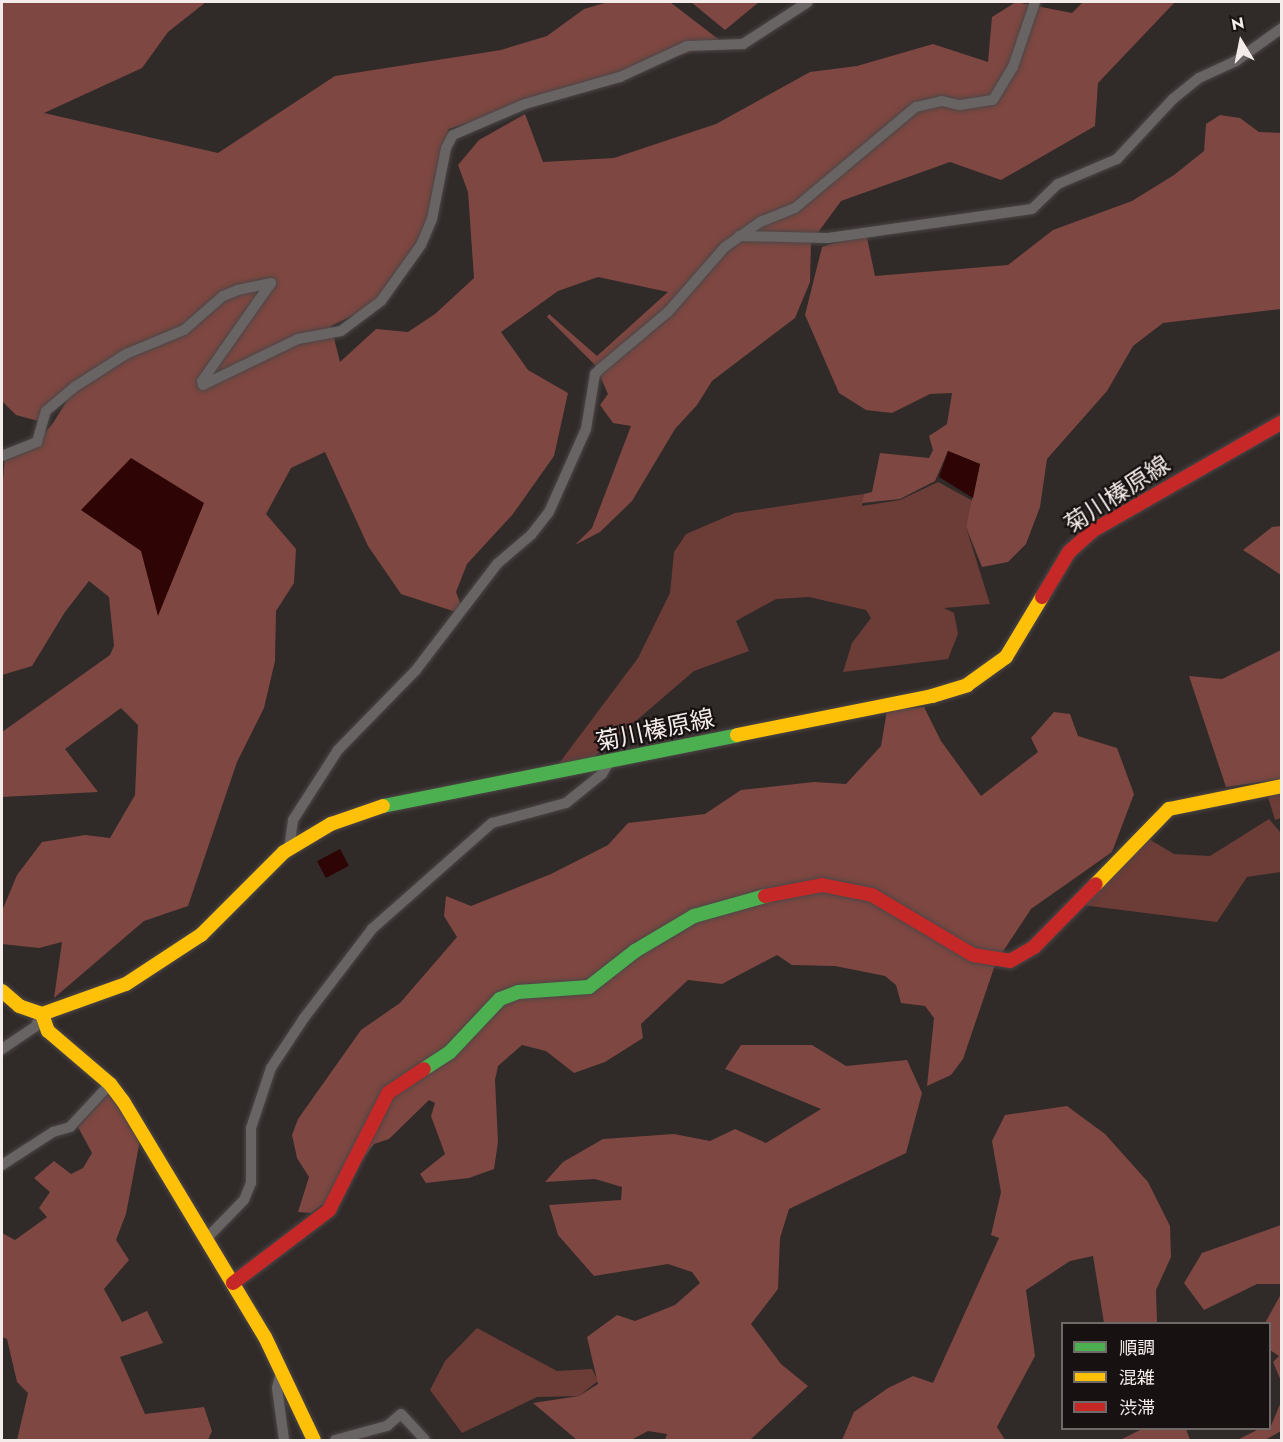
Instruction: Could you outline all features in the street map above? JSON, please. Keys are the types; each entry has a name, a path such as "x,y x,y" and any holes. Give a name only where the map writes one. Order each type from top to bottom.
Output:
{"street":[{"path":"2,456 37,442 46,411 76,386 126,354 184,330 223,296 238,290 271,284 202,381 203,385 298,339 341,331 381,301 421,245 432,219 446,148 453,135 525,104 620,78 687,46 743,44 808,2"},
{"path":"290,849 293,820 338,750 416,670 497,564 531,535 549,512 586,429 595,374 669,312 725,247 760,222 795,208 916,107 942,101 960,105 993,100 1012,67 1035,2"},
{"path":"739,236 828,238 920,222 1000,216 1036,207 1058,184 1117,159 1173,99 1199,78 1236,61 1281,28"},
{"name":"菊川榛原線","path":"42,1014 101,996 174,956 290,849 331,824 365,810 932,696 967,685 1006,657 1069,552 1092,531 1281,422"},
{"path":"206,1239 244,1200 251,1183 251,1128 271,1068 367,934 492,824 566,803 602,774 609,762"},
{"path":"233,1283 316,1223 328,1210 388,1094 450,1052 500,999 518,992 589,987 635,951 694,916 781,892 822,885 872,896 973,955 1010,962 1034,946 1169,809 1281,786"},
{"path":"2,991 19,1006 42,1014"},
{"path":"2,1049 35,1028 42,1014"},
{"path":"42,1014 48,1030 110,1084 233,1283 282,1372 314,1440"},
{"path":"2,1165 53,1132 70,1127 110,1084"},
{"path":"282,1372 277,1388 284,1440"},
{"path":"335,1440 387,1426 401,1414 425,1440"}],"shaded area":[{"path":"2,2 206,2 168,32 142,68 44,113 218,153 335,76 501,50 547,36 584,9 608,2 670,2 722,42 449,129 433,215 409,265 374,305 331,326 340,362 376,329 408,332 435,314 474,278 468,192 458,165 479,140 525,114 543,162 614,158 716,124 810,72 857,66 933,44 988,62 992,17 1016,2 1072,13 1083,2 1175,2 1098,83 1095,126 1001,180 950,162 841,201 811,242 810,282 795,318 712,381 697,405 675,429 632,501 600,532 575,545 592,528 631,426 613,423 600,405 608,394 595,365 547,317 549,314 597,356 668,292 598,277 558,291 501,332 528,370 568,393 554,456 513,514 467,564 456,592 461,605 456,612 401,594 368,546 325,452 291,468 266,514 296,549 294,583 276,611 275,661 264,708 237,762 188,906 144,921 54,998 62,942 39,948 2,944 2,911 17,875 42,842 85,835 110,838 135,795 138,725 121,708 65,749 98,792 2,797 2,732 110,655 114,646 109,597 89,581 65,612 32,666 2,675 2,491 5,455 37,442 53,423 74,389 42,422 16,415 2,401"},
{"path":"691,2 759,2 725,30"},
{"path":"1220,115 1240,118 1259,132 1281,133 1281,309 1163,323 1133,346 1107,391 1047,459 1040,507 1026,544 1008,562 982,567 966,527 980,464 948,451 935,481 900,499 862,503 864,494 872,492 880,453 929,458 933,450 929,436 947,424 952,393 930,394 892,413 866,410 839,393 805,315 822,247 866,233 875,276 1008,265 1053,230 1132,201 1174,175 1204,151 1206,124"},
{"path":"948,451 980,464 973,498 939,477"},
{"path":"131,458 204,503 158,616 141,551 81,510"},
{"path":"938,482 973,501 966,527 990,604 944,608 954,613 958,634 948,659 843,672 852,643 871,618 866,610 809,597 776,599 736,621 749,651 694,671 588,762 557,766 638,658 670,593 674,552 686,534 735,513 864,494 862,506 900,500"},
{"path":"1282,526 1281,575 1243,550 1272,527"},
{"path":"1281,650 1281,779 1226,787 1189,676 1222,679"},
{"path":"924,707 941,741 981,796 1038,752 1031,738 1054,712 1070,714 1078,736 1117,748 1134,794 1112,852 1031,909 996,962 963,1059 951,1075 927,1086 934,1018 925,1006 901,1003 896,985 885,976 835,966 792,965 777,955 722,984 688,980 641,1024 643,1038 605,1062 574,1073 546,1051 522,1045 498,1066 495,1080 498,1142 494,1169 469,1178 426,1183 420,1174 445,1154 431,1116 435,1103 429,1100 389,1139 374,1144 336,1195 311,1213 298,1212 309,1177 297,1158 292,1135 298,1119 361,1030 400,1003 457,937 444,916 446,896 471,906 551,874 608,845 628,823 705,814 741,790 814,782 846,784 881,746 887,710"},
{"path":"1281,793 1281,818 1275,820 1268,797"},
{"path":"1269,819 1281,833 1281,872 1247,877 1217,922 1082,905 1147,838 1174,854 1210,856"},
{"path":"340,849 349,866 326,878 317,861"},
{"path":"741,1045 812,1045 846,1066 907,1060 922,1093 906,1153 789,1209 780,1238 778,1289 751,1324 781,1364 808,1386 750,1440 665,1440 667,1434 648,1431 631,1440 577,1440 533,1403 579,1396 598,1384 587,1337 617,1315 635,1321 675,1305 700,1283 692,1272 668,1264 594,1276 558,1235 549,1205 621,1200 622,1187 595,1179 545,1182 563,1162 603,1139 674,1134 710,1141 735,1129 766,1143 821,1109 725,1069"},
{"path":"108,1094 120,1107 140,1140 126,1214 116,1240 129,1260 104,1289 122,1322 147,1311 163,1343 120,1357 145,1414 204,1407 212,1431 208,1440 17,1440 28,1393 17,1382 7,1339 2,1337 2,1233 15,1240 47,1217 39,1208 50,1192 34,1178 54,1161 71,1174 83,1168 92,1153 78,1127"},
{"path":"1067,1106 1105,1134 1148,1182 1170,1226 1171,1257 1156,1290 1157,1322 1104,1322 1093,1256 1070,1261 1026,1290 1035,1356 997,1427 1005,1440 842,1440 854,1412 888,1388 913,1376 933,1383 999,1238 991,1235 1001,1192 992,1141 1005,1115"},
{"path":"1281,1225 1281,1284 1257,1284 1204,1310 1184,1283 1202,1253"},
{"path":"1281,1294 1281,1381 1273,1362 1279,1356 1271,1351 1271,1322 1266,1322"},
{"path":"477,1328 557,1371 592,1369 598,1381 579,1396 537,1397 462,1433 430,1390 445,1361"},
{"path":"1281,1402 1281,1431 1265,1440 1237,1440 1257,1430 1271,1430"},
{"path":"1140,1430 1186,1430 1190,1440 1120,1440"}],"traffic: fast":[{"path":"383,806 737,735"},
{"path":"424,1069 450,1052 500,999 518,992 589,987 635,951 694,916 765,896"}],"traffic: slow":[{"path":"737,735 932,696 967,685 1006,657 1042,597"},
{"path":"1096,884 1169,809 1282,786"},
{"path":"2,991 19,1006 42,1014 126,984 201,935 284,852 331,824 383,806"},
{"path":"42,1014 48,1031 110,1084 123,1101 265,1337 314,1440"}],"traffic: jam":[{"path":"1042,597 1069,552 1092,531 1282,422"},
{"path":"765,896 822,885 872,895 973,955 1010,961 1034,947 1096,884"},
{"path":"233,1283 329,1210 388,1093 424,1069"}]}
